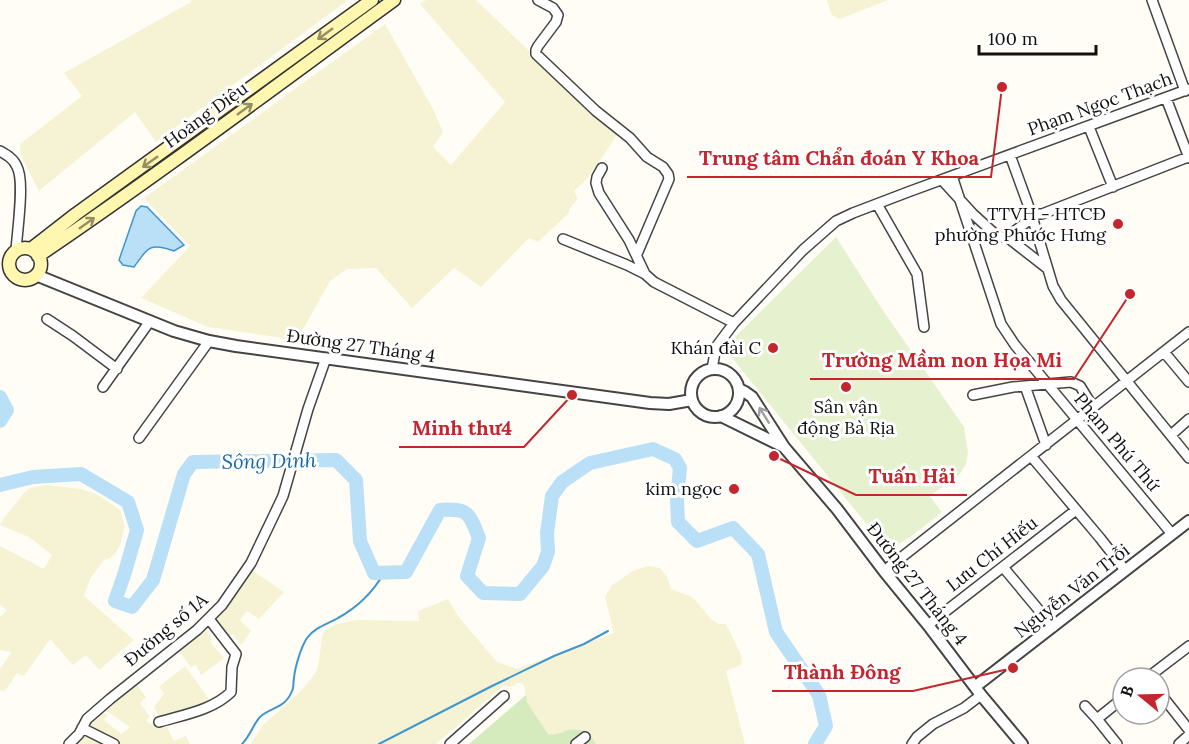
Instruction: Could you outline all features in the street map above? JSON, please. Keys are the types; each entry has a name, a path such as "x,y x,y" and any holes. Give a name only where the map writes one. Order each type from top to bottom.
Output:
{"main road":[{"name":"Hoàng Diệu","path":"34,253 76,214 372,0"},
{"name":"Hoàng Diệu","path":"34,253 86,224 394,0"},
{"path":"0,280 16,251 26,248 34,253 40,266 33,278 24,280 19,279 7,269"}],"street":[{"path":"538,0 553,8 558,15 556,22 538,46 536,54 596,111 630,138 647,157 668,174 669,179 637,254"},
{"path":"1152,0 1187,90"},
{"name":"Phạm Ngọc Thạch","path":"712,369 717,347 734,323 803,250 836,221 1187,90"},
{"path":"1007,237 1031,214 1042,214 1189,157 1166,98"},
{"path":"1089,127 1113,187"},
{"path":"0,151 13,160 21,181 16,251"},
{"path":"1010,155 1053,286 1061,300 1189,458"},
{"path":"602,168 596,183 599,193 637,254 645,274"},
{"name":"Phạm Phú Thứ","path":"952,176 1001,324 1015,345 1172,534"},
{"path":"942,180 996,235 1007,237 1048,269"},
{"path":"877,204 917,274 924,327"},
{"path":"563,239 627,265 660,285 734,323"},
{"name":"Đường 27 Tháng 4","path":"36,275 174,331 209,341 650,403 669,404 692,400"},
{"path":"47,319 117,369"},
{"path":"103,387 150,321"},
{"path":"884,571 1189,332"},
{"path":"139,438 209,341"},
{"path":"1164,352 1189,382"},
{"name":"Đường số 1A","path":"69,744 79,734 87,719 209,619 222,605 251,563 283,496 326,358"},
{"path":"706,370 724,370 736,381 739,389 736,404 729,412 721,416 715,417 700,412 692,400 693,383 706,370"},
{"path":"973,395 1013,387 1071,382 1080,386 1093,407"},
{"path":"1025,386 1046,445"},
{"name":"Đường 27 Tháng 4","path":"739,389 755,402 784,447 837,509 1022,744"},
{"name":"Đường 27 Tháng 4","path":"721,416 784,447"},
{"path":"1171,435 1189,419"},
{"path":"1031,456 1125,570"},
{"name":"Lưu Chí Hiếu","path":"928,625 1076,510"},
{"name":"Nguyễn Văn Trỗi","path":"979,691 1053,627 1189,521"},
{"path":"1003,567 1053,627"},
{"path":"159,722 195,712 225,698 231,692 232,667 236,654 209,619"},
{"path":"1163,666 1189,646"},
{"path":"912,744 933,724 964,708 979,691"},
{"path":"450,744 504,696"},
{"path":"1085,706 1117,744"},
{"path":"1097,719 1111,708"},
{"path":"1171,708 1189,730"},
{"path":"82,728 114,744"},
{"path":"1179,744 1189,735"},
{"path":"576,744 585,737"}],"shaded area":[{"path":"191,0 348,0 156,142 135,112 39,191 21,156 20,144 82,96 64,73"},
{"path":"426,0 476,0 617,135 588,178 574,191 578,199 569,209 569,213 538,242 529,238 481,287 454,268 412,308 376,268 347,269 330,281 297,340 208,327 141,298 190,246 144,198 385,24 433,109 443,132 433,147 451,165 505,102 420,4"},
{"path":"827,0 888,0 840,19 832,15"},
{"path":"46,485 82,489 98,495 120,510 125,526 120,545 115,554 104,560 90,579 84,596 134,640 99,670 86,655 73,665 50,639 24,676 17,673 5,691 0,690 0,669 12,652 0,650 0,617 7,610 0,605 0,546 44,569 52,555 29,537 0,525 25,492 30,488"},
{"path":"648,566 660,568 668,578 671,589 690,596 712,620 719,624 726,624 742,657 741,665 726,671 745,744 596,744 589,732 577,729 555,736 548,734 527,702 524,686 522,683 517,683 514,686 502,687 436,744 251,744 262,726 302,690 316,672 322,636 325,630 337,624 357,620 419,621 418,611 448,599 458,616 497,662 517,669 614,633 605,597 611,586 633,571"},
{"path":"250,569 284,592 259,619 247,611 240,620 251,631 241,645 232,634 227,638 213,619"},
{"path":"206,629 212,639 210,642 224,658 201,675 196,665 191,667 178,650"},
{"path":"185,666 211,702 164,721 174,741 186,736 190,744 72,744 89,721 101,712 108,715 104,720 121,734 130,727 105,710 135,683 146,697 140,703 150,717 146,721 150,724 160,718 154,707 164,694 159,687"}],"green space":[{"name":"Sân vận động Bà Rịa","path":"836,237 882,309 964,427 968,453 966,464 959,475 930,496 942,512 911,537 893,546 886,545 877,537 724,348"},
{"path":"526,695 527,702 548,734 571,729 581,730 589,732 596,744 469,744"}],"water":[{"path":"141,206 147,207 184,245 174,251 154,247 146,251 134,267 123,265 119,260 136,211"}],"waterway":[{"name":"Sông Dinh","path":"0,397 7,410 0,421"},
{"name":"Sông Dinh","path":"0,485 33,477 81,474 128,502 137,530 115,601 132,607 153,580 184,474 193,462 336,460 356,480 360,541 374,573 406,572 440,510 457,510 467,514 479,538 467,576 483,593 520,594 543,566 548,552 547,533 552,496 562,482 590,463 653,449 675,459 680,468 677,498 678,522 697,541 733,528 758,554 776,632 819,695 826,726 815,744"},
{"path":"242,744 260,717 289,697 299,657 310,634 358,604 370,593 384,573"},
{"path":"379,744 492,686 608,631"}],"place":[{"name":"Trung tâm Chẩn đoán Y Khoa","path":"1002,87"},
{"name":"TTVH - HTCĐ phường Phước Hưng","path":"1118,224"},
{"name":"Trường Mầm non Họa Mi","path":"1130,294"},
{"name":"Khán đài C","path":"773,348"},
{"name":"Sân vận động Bà Rịa","path":"846,387"},
{"name":"Minh thư4","path":"572,395"},
{"name":"Tuấn Hải","path":"774,456"},
{"name":"kim ngọc","path":"734,489"},
{"name":"Thành Đông","path":"1013,668"}]}
